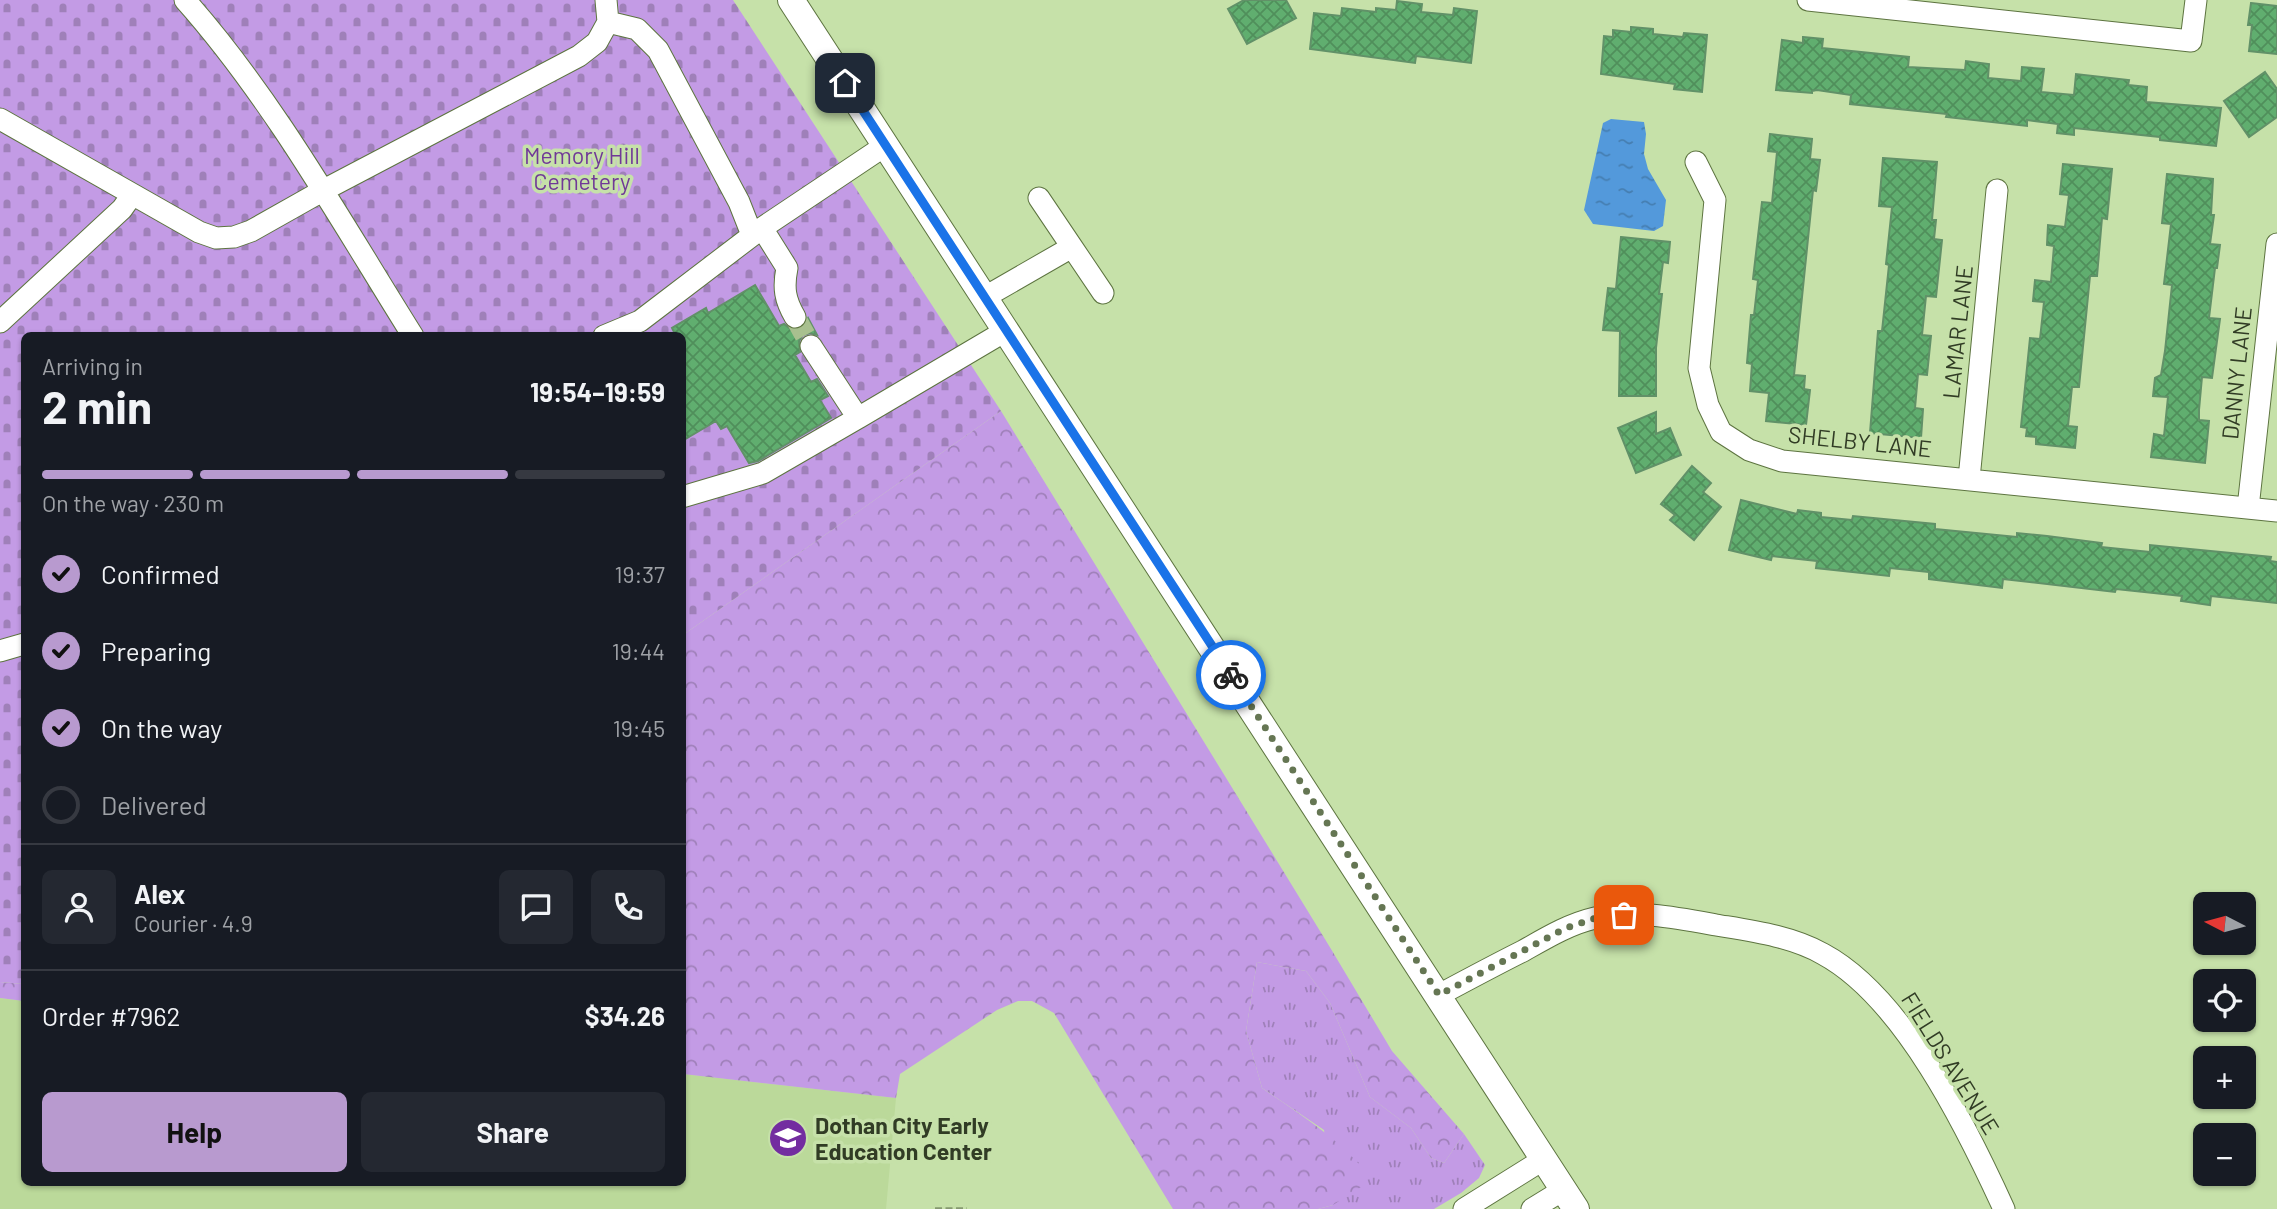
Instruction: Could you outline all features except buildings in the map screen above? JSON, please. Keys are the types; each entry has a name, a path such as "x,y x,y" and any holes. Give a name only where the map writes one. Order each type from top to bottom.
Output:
{"main road":[{"path":"791,0 1569,1199"}],"street":[{"path":"185,0 254,87 410,332"},
{"path":"0,119 199,232 216,238 234,237 251,231 321,191 579,57 597,42 608,22 606,0"},
{"path":"1808,0 1955,8 2191,41 2196,0"},
{"path":"608,22 637,29 658,50 739,202 757,231 787,268 784,285 787,302 795,317"},
{"path":"613,332 639,321 757,231 886,145"},
{"name":"SHELBY LANE","path":"1696,162 1715,200 1699,368 1708,405 1721,432 1749,450 1782,461 2277,511"},
{"name":"LAMAR LANE","path":"1969,479 1997,190"},
{"path":"0,323 122,209 132,195"},
{"path":"1039,198 1103,293"},
{"name":"DANNY LANE","path":"2248,508 2277,244"},
{"path":"985,297 1072,247"},
{"path":"686,497 763,473 1007,330"},
{"path":"811,346 858,418"},
{"path":"0,651 21,645"},
{"name":"FIELDS AVENUE","path":"1439,995 1566,928 1596,918 1624,915 1679,918 1795,942 1822,953 1851,972 1904,1029 1962,1123 2004,1209"},
{"path":"1464,1209 1544,1159"},
{"path":"1532,1209 1569,1199"}],"path":[{"path":"935,1209 967,1209"}],"shaded area":[{"name":"Dothan City Early Education Center","path":"0,998 21,1001 21,1186 686,1186 686,1074 896,1098 886,1209 0,1209"}],"green space":[{"name":"Memory Hill Cemetery","path":"0,0 733,0 1001,411 686,633 686,332 21,332 21,984 0,982"},
{"path":"1001,411 1392,1051 1464,1134 1444,1163 1431,1158 1411,1128 1370,1097 1330,1003 1306,971 1257,962 1246,1031 1262,1088 1330,1137 1366,1172 1361,1187 1333,1205 1318,1209 1173,1209 1054,1013 1032,1001 1018,1001 997,1010 900,1074 896,1098 686,1074 686,633"},
{"path":"1257,962 1306,971 1330,1003 1370,1097 1411,1128 1431,1158 1444,1163 1464,1134 1485,1165 1479,1178 1461,1193 1434,1209 1318,1209 1333,1205 1324,1130 1262,1088 1246,1031"},
{"path":"0,982 21,984 21,1001 0,998"}],"water":[{"path":"1611,119 1644,122 1644,154 1648,169 1666,200 1663,226 1654,231 1593,224 1584,210 1603,123"}],"tunnel":[{"path":"795,317 811,346"}],"way so far":[{"path":"1231,675 1439,995 1566,928 1596,918 1624,915"}],"place":[{"name":"Dothan City Early Education Center","path":"788,1138"}],"route":[{"path":"845,83 1231,675"}]}
